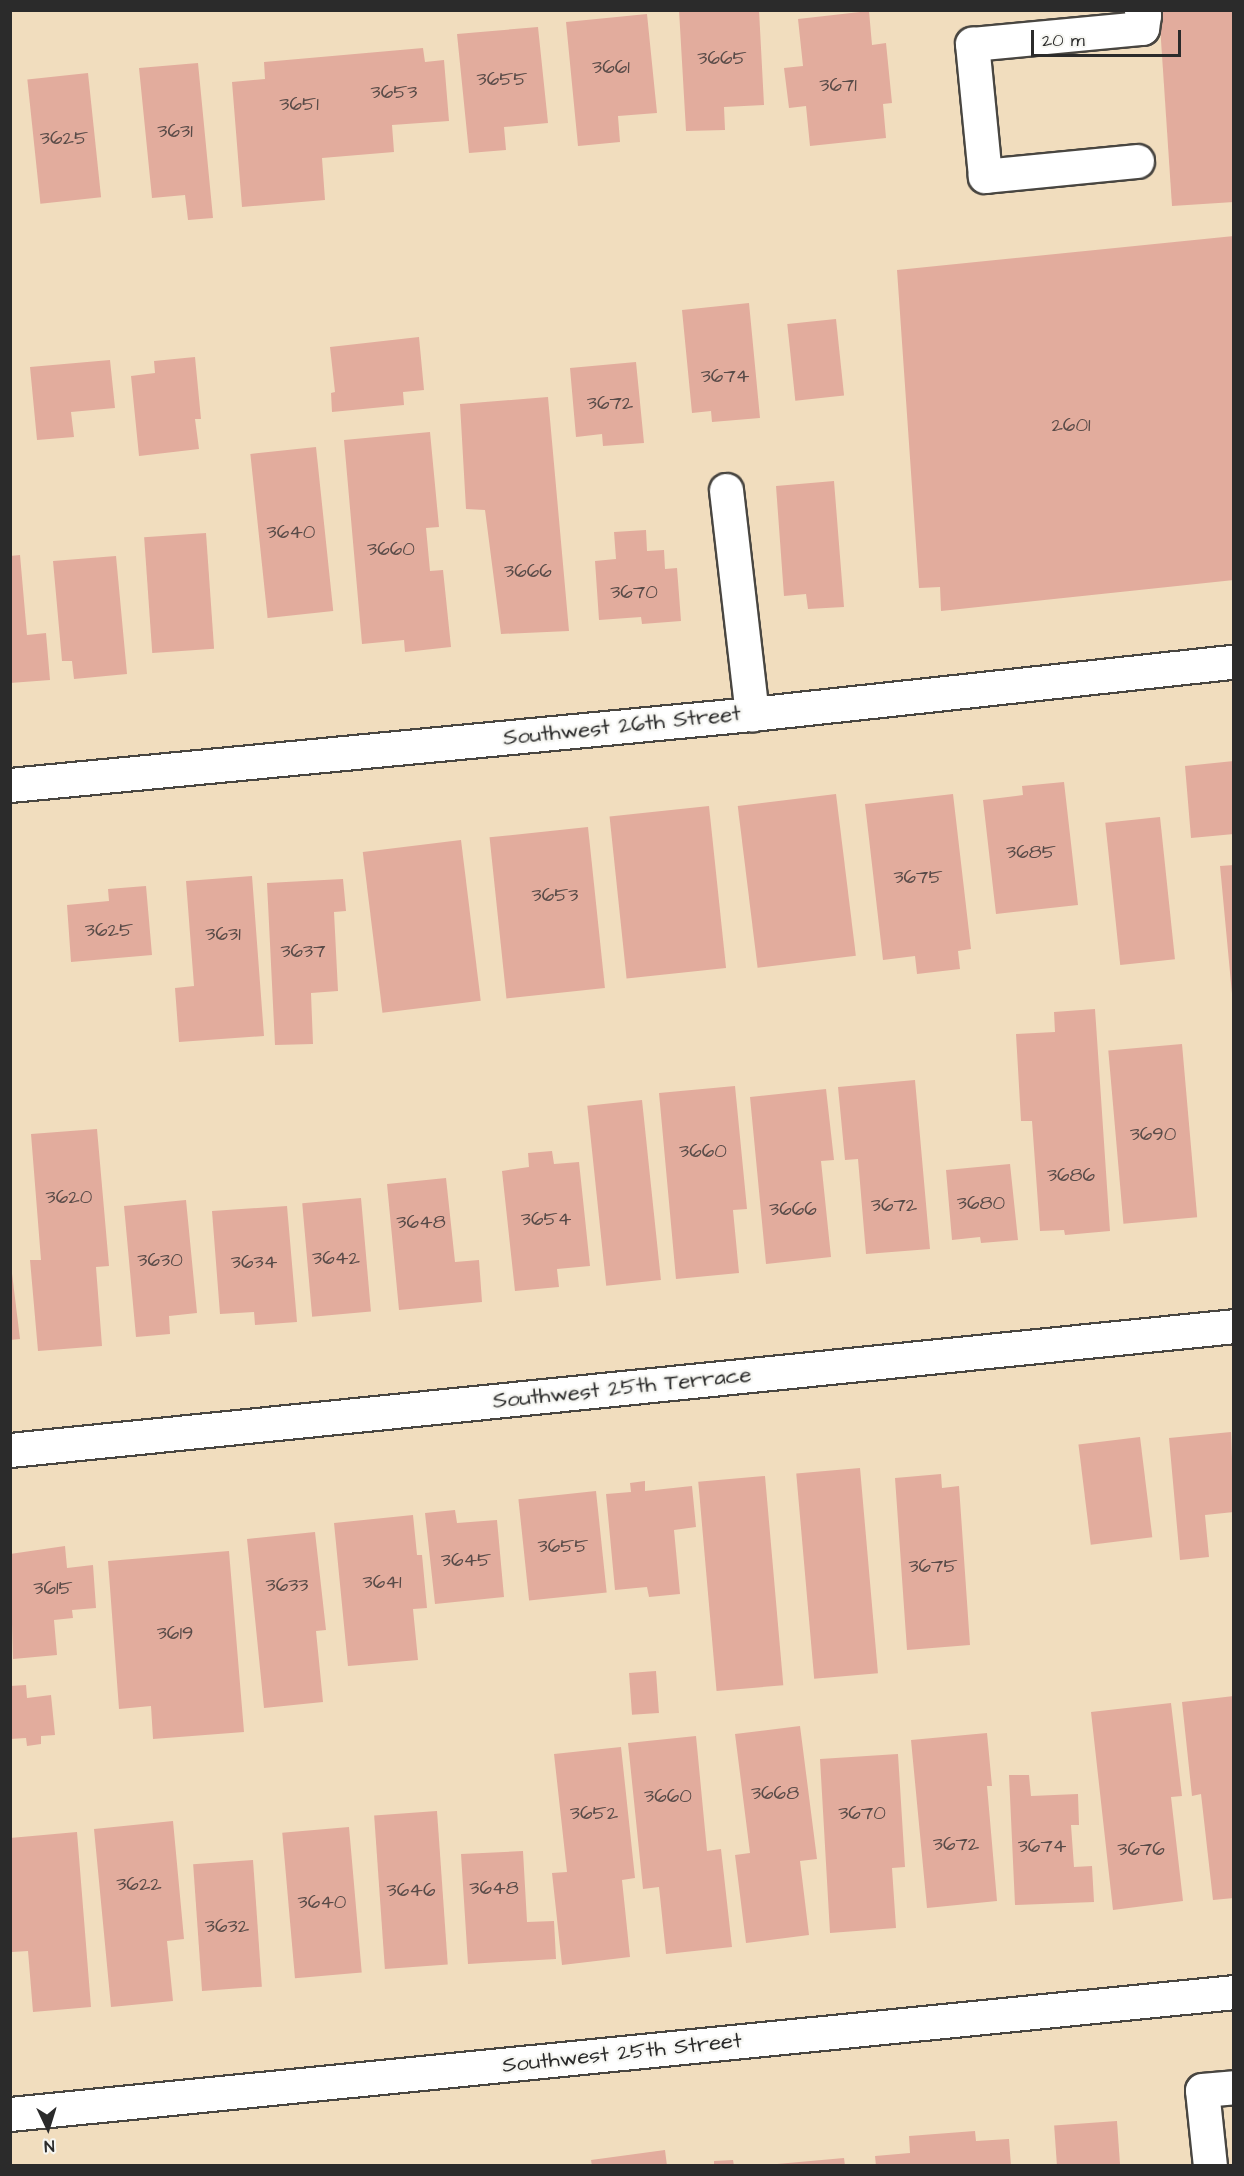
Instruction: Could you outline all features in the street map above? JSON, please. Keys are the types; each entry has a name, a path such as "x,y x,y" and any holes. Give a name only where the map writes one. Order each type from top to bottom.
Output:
{"street":[{"path":"1137,161 986,176 972,44 1142,28 1144,12"},
{"path":"726,490 752,714"},
{"name":"Southwest 26th Street","path":"10,785 752,714 1233,662"},
{"name":"Southwest 25th Terrace","path":"10,1450 1233,1326"},
{"name":"Southwest 25th Street","path":"10,2114 1233,1992"},
{"path":"1210,2166 1202,2090 1233,2087"}],"building":[{"path":"679,10 759,10 764,105 724,107 725,130 686,131"},
{"path":"1159,10 1234,10 1234,202 1172,206"},
{"path":"869,11 872,45 886,43 892,103 883,104 886,138 810,146 806,106 789,108 784,68 803,66 798,19"},
{"path":"647,14 657,113 618,116 620,142 578,146 566,22"},
{"path":"538,27 548,123 504,127 506,150 469,153 457,34"},
{"path":"423,48 425,62 444,60 449,121 392,125 394,152 322,158 325,200 242,207 232,82 265,79 264,62"},
{"path":"198,63 213,218 188,220 185,195 152,198 139,68"},
{"path":"88,73 101,197 40,204 27,79"},
{"path":"1234,236 1234,580 941,611 940,587 919,588 897,270"},
{"path":"749,303 760,418 712,422 711,411 692,413 682,310"},
{"path":"836,319 844,396 795,401 787,324"},
{"path":"419,337 424,390 403,392 404,405 332,412 331,393 335,392 330,347"},
{"path":"195,357 201,419 195,419 199,449 139,456 131,376 155,373 154,361"},
{"path":"110,360 115,408 71,412 74,437 37,440 30,367"},
{"path":"636,362 644,443 603,446 602,434 576,437 570,368"},
{"path":"548,397 569,631 501,634 485,510 466,509 460,404"},
{"path":"430,432 439,527 426,528 430,571 443,570 451,647 405,652 404,640 362,644 344,440"},
{"path":"316,447 333,611 268,618 250,454"},
{"path":"834,481 844,607 808,609 806,594 784,596 776,486"},
{"path":"646,530 647,551 664,550 665,569 677,568 681,621 642,624 641,617 599,620 595,561 616,559 614,532"},
{"path":"206,533 214,649 152,653 144,537"},
{"path":"20,555 27,635 46,633 50,680 10,683 10,556"},
{"path":"116,556 127,674 74,679 72,661 62,661 53,561"},
{"path":"1234,761 1234,834 1191,838 1185,766"},
{"path":"1064,782 1078,905 996,914 983,800 1023,795 1022,786"},
{"path":"836,794 856,956 758,968 738,806"},
{"path":"953,794 971,949 958,951 960,969 917,974 915,956 883,960 865,804"},
{"path":"709,806 726,968 627,979 610,816"},
{"path":"1160,817 1175,959 1120,965 1105,823"},
{"path":"588,827 605,988 506,998 490,837"},
{"path":"461,840 481,1001 382,1013 363,852"},
{"path":"1234,865 1234,994 1232,994 1220,866"},
{"path":"252,876 264,1036 179,1042 175,988 194,986 186,881"},
{"path":"343,879 346,911 334,912 338,991 311,993 313,1044 275,1045 267,883"},
{"path":"146,886 152,955 71,962 67,905 109,901 108,889"},
{"path":"1095,1009 1110,1231 1065,1235 1064,1230 1040,1231 1032,1121 1021,1121 1016,1034 1055,1032 1054,1012"},
{"path":"1182,1044 1197,1217 1123,1224 1108,1050"},
{"path":"915,1080 930,1249 866,1254 858,1159 845,1160 838,1087"},
{"path":"735,1086 747,1209 733,1210 739,1273 676,1279 659,1093"},
{"path":"826,1089 834,1160 821,1161 831,1257 766,1264 750,1097"},
{"path":"642,1100 661,1280 606,1286 587,1106"},
{"path":"97,1129 109,1266 96,1267 102,1346 38,1351 30,1260 41,1260 31,1134"},
{"path":"552,1151 554,1164 579,1162 590,1266 557,1269 559,1287 515,1291 502,1171 529,1167 528,1153"},
{"path":"1010,1164 1018,1240 981,1243 980,1237 952,1240 946,1170"},
{"path":"446,1178 455,1262 479,1260 482,1302 399,1310 387,1184"},
{"path":"361,1198 371,1312 312,1317 302,1203"},
{"path":"186,1200 197,1313 169,1316 170,1334 136,1337 124,1206"},
{"path":"287,1206 297,1322 255,1325 254,1312 220,1314 212,1211"},
{"path":"10,1257 20,1339 10,1340"},
{"path":"1231,1432 1234,1512 1205,1515 1209,1557 1180,1560 1169,1438"},
{"path":"1140,1437 1152,1537 1091,1545 1078,1445"},
{"path":"860,1468 878,1673 814,1679 796,1474"},
{"path":"941,1474 942,1488 959,1486 970,1645 907,1650 895,1478"},
{"path":"765,1476 783,1685 717,1691 698,1482"},
{"path":"645,1481 645,1491 692,1486 696,1527 674,1530 680,1594 649,1597 647,1587 615,1590 606,1494 631,1492 630,1483"},
{"path":"596,1491 607,1592 529,1601 518,1499"},
{"path":"455,1510 457,1523 497,1520 504,1597 435,1604 425,1513"},
{"path":"413,1515 417,1555 422,1555 427,1608 413,1609 418,1660 348,1666 334,1523"},
{"path":"315,1532 326,1630 316,1631 323,1702 264,1708 247,1539"},
{"path":"65,1546 67,1568 93,1565 96,1608 72,1610 73,1618 54,1620 57,1655 13,1659 10,1554"},
{"path":"229,1551 244,1732 153,1739 151,1706 119,1709 108,1561"},
{"path":"656,1671 659,1713 632,1715 629,1673"},
{"path":"26,1685 27,1698 51,1695 55,1735 41,1736 41,1744 27,1746 26,1738 10,1739 10,1686"},
{"path":"1234,1696 1234,1898 1213,1900 1201,1794 1192,1796 1182,1702"},
{"path":"1171,1703 1182,1796 1171,1797 1183,1901 1113,1910 1091,1712"},
{"path":"800,1726 817,1859 800,1861 809,1935 746,1943 735,1855 750,1853 735,1734"},
{"path":"987,1733 992,1786 987,1786 997,1901 927,1908 911,1740"},
{"path":"696,1736 707,1851 721,1849 732,1947 666,1954 659,1887 643,1889 628,1743"},
{"path":"621,1747 635,1878 622,1880 630,1957 562,1965 552,1873 567,1872 554,1754"},
{"path":"898,1754 905,1867 892,1868 896,1928 830,1933 820,1759"},
{"path":"1009,1775 1029,1775 1031,1796 1078,1794 1079,1825 1071,1825 1074,1867 1092,1866 1094,1902 1015,1905"},
{"path":"437,1811 448,1965 385,1969 374,1815"},
{"path":"173,1821 184,1939 167,1941 173,2001 111,2007 94,1829"},
{"path":"349,1827 362,1972 295,1978 282,1833"},
{"path":"77,1832 91,2007 33,2012 28,1951 12,1952 10,1838"},
{"path":"523,1851 527,1922 554,1921 556,1959 468,1964 461,1854"},
{"path":"253,1860 262,1987 202,1991 193,1864"},
{"path":"1117,2121 1120,2166 1057,2166 1054,2125"},
{"path":"975,2131 976,2141 1009,2139 1011,2166 876,2166 875,2156 910,2153 909,2136"},
{"path":"665,2150 667,2166 592,2166 591,2160"},
{"path":"844,2158 845,2166 778,2166 777,2164"},
{"path":"733,2160 734,2166 714,2166 714,2161"}]}
